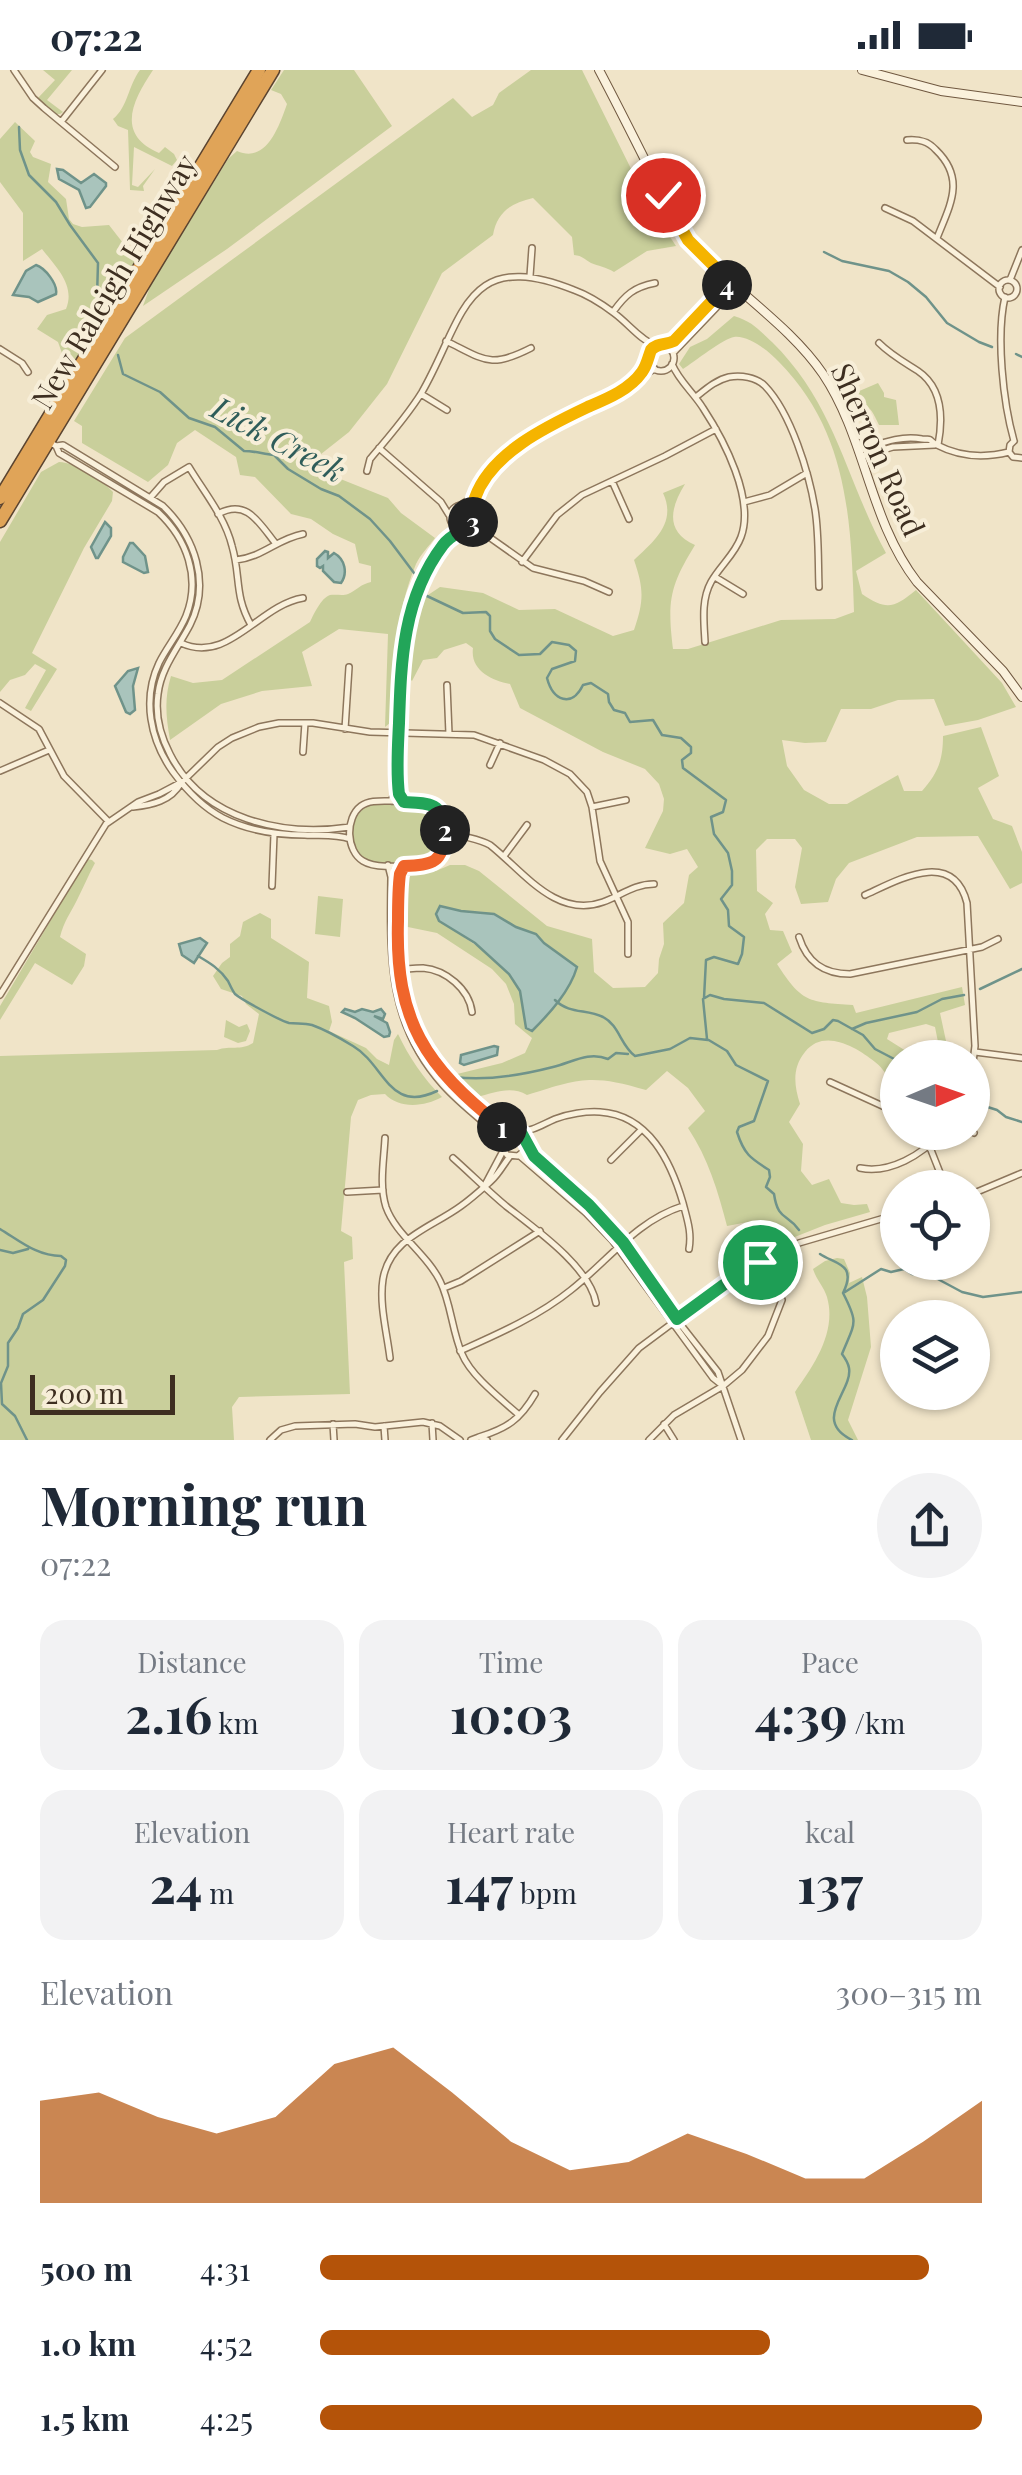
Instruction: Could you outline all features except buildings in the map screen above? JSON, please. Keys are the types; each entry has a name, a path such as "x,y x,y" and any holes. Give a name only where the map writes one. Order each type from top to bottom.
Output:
{"highway":[{"name":"New Raleigh Highway","path":"0,520 52,444 253,92 260,70"},
{"name":"New Raleigh Highway","path":"0,498 253,92 273,70"}],"main road":[{"name":"Sherron Road","path":"599,70 678,222 698,251 795,342 823,374 837,399 886,530 906,566 1021,694"},
{"path":"862,70 941,91 1022,102"}],"street":[{"path":"14,70 34,98 114,167"},
{"path":"61,122 102,70"},
{"path":"908,140 931,144 945,158 951,173 952,200 938,238"},
{"path":"885,208 938,238 1000,287"},
{"path":"530,276 532,248"},
{"path":"1010,280 1022,250"},
{"path":"367,470 370,459 420,394 461,310 471,296 496,281 530,276 573,290 613,312 644,341 656,346 666,346 682,334 733,284"},
{"path":"1010,280 1019,293 1010,297 1000,292 1000,287 1010,280"},
{"path":"613,312 631,291 656,283"},
{"path":"705,642 707,593 742,537 746,512 730,457 716,429 672,364 673,353 733,284"},
{"path":"1005,296 1004,398 1018,441 1010,445 1009,452 1022,458"},
{"path":"446,341 493,361 504,361 531,348"},
{"path":"644,341 654,369"},
{"path":"878,343 892,357 922,373 936,392 942,421 938,445"},
{"path":"640,375 656,346"},
{"path":"666,346 673,353"},
{"path":"0,349 22,363 28,372"},
{"path":"665,370 672,364"},
{"path":"404,802 398,784 398,732 400,669 407,623 422,580 446,541 450,519 501,462 545,427 612,396 654,369 677,376"},
{"path":"696,397 726,378 746,377 766,386 781,410 807,472 817,521 819,586"},
{"path":"420,394 447,410"},
{"path":"522,562 557,515 582,495 716,429"},
{"path":"858,454 900,438 930,440 981,457 1009,452"},
{"path":"52,444 63,445 163,506 193,547 198,565 198,599 192,620 160,682 157,710 171,757 198,801 225,819 254,830 350,827"},
{"path":"52,444 59,453 158,512 186,550 191,598 186,617 159,663 150,711 156,742 165,761 184,781"},
{"path":"380,448 441,502 450,519 464,529 482,532 522,562 544,572 571,577 609,592"},
{"path":"150,498 164,482 188,468 230,538 240,604 251,625"},
{"path":"744,502 770,495 807,472"},
{"path":"612,481 629,519"},
{"path":"446,541 464,529 474,515 476,494"},
{"path":"441,502 469,506 482,532"},
{"path":"218,514 232,507 244,509 276,544"},
{"path":"236,560 255,557 303,534"},
{"path":"715,577 743,594"},
{"path":"180,642 195,648 211,648 285,603 303,598"},
{"path":"346,728 349,667"},
{"path":"447,685 449,734"},
{"path":"0,703 39,728 64,776 108,821"},
{"path":"303,752 304,722"},
{"path":"0,995 108,821 178,790 218,747 269,724 304,722 370,732 474,735 562,768 584,787 592,806 600,861 628,922 628,954"},
{"path":"490,765 500,743"},
{"path":"0,771 49,750"},
{"path":"390,801 398,784"},
{"path":"592,806 626,800"},
{"path":"404,802 426,802 442,815 444,842 439,856 431,863 404,866 371,864 359,859 352,848 350,827 361,806 404,802"},
{"path":"504,856 527,825"},
{"path":"445,828 457,835 480,839 547,894 568,905 594,905 644,884 654,884"},
{"path":"275,830 350,840"},
{"path":"272,886 275,830"},
{"path":"444,842 457,835"},
{"path":"388,865 401,1012 417,1049 440,1082 496,1133 502,1147 529,1162 620,1244"},
{"path":"404,866 399,878 395,971 411,1019 433,1060 463,1094 501,1126 522,1134 534,1156 589,1205 713,1378 723,1386 741,1440"},
{"path":"866,895 909,875 925,872 946,874 960,884 966,898 974,1040"},
{"path":"799,937 813,962 841,974 988,945 998,939"},
{"path":"395,971 431,970 452,980 467,994 472,1012"},
{"path":"990,1054 1022,1058"},
{"path":"830,1082 880,1105"},
{"path":"485,1185 500,1159 505,1136 534,1130 559,1118 596,1112 619,1115 642,1129 672,1170 692,1235 688,1248"},
{"path":"611,1160 642,1129"},
{"path":"390,1358 383,1280 390,1259 400,1244 460,1207 514,1156 524,1152 534,1130"},
{"path":"385,1138 383,1190 390,1216 436,1272 468,1366 519,1415"},
{"path":"860,1168 882,1169 922,1150"},
{"path":"453,1158 509,1209 540,1231 584,1278 596,1303"},
{"path":"990,1189 1022,1173"},
{"path":"347,1192 383,1190"},
{"path":"460,1351 560,1298 650,1220 684,1206"},
{"path":"562,1440 640,1348 733,1278 811,1239 880,1219"},
{"path":"444,1288 540,1231"},
{"path":"649,1440 688,1405 723,1386 742,1370 762,1344 782,1300"},
{"path":"471,1440 486,1439 499,1431 519,1415 535,1394"},
{"path":"432,1423 433,1440"},
{"path":"270,1440 289,1427 432,1423 460,1440"},
{"path":"334,1424 334,1440"},
{"path":"664,1424 674,1440"},
{"path":"384,1426 385,1440"},
{"path":"486,1439 499,1431"}],"green space":[{"path":"43,70 72,70 47,100 63,112 60,114 38,98 55,80"},
{"path":"140,70 153,70 139,93 132,126 145,145 159,153 165,147 177,160 172,166 134,147 132,185 138,187 155,169 143,186 144,191 130,190 128,130 113,119 122,109"},
{"path":"284,70 354,70 392,126 227,249 143,306 151,284 228,159 237,151 256,152 270,141 287,104 281,94 271,90"},
{"path":"531,70 582,70 649,205 676,246 647,251 614,272 574,255 572,237 533,198 506,210 493,235 442,273 387,384 349,432 316,458 323,472 388,498 435,538 416,564 403,603 390,723 385,727 388,634 339,629 302,652 312,686 262,691 221,704 170,740 166,708 171,676 193,683 222,680 310,622 330,595 348,594 371,582 371,566 359,563 355,544 311,519 291,514 255,477 240,475 236,457 195,430 177,443 168,465 148,482 82,443 82,426 74,421 125,338 453,98 472,117 493,105 499,93"},
{"path":"15,122 35,141 30,152 33,157 51,164 48,182 66,199 73,224 109,225 137,261 76,364 63,356 58,342 37,329 47,315 66,309 68,292 63,276 42,249 23,261 23,213 0,182 0,139"},
{"path":"734,316 759,330 794,366 838,443 886,553 856,571 862,594 890,605 916,590 1002,683 1016,707 945,726 934,699 898,700 871,709 841,709 826,742 782,740 787,766 804,790 829,804 847,804 898,775 904,791 922,791 938,766 943,736 981,727 999,776 978,788 993,819 1012,826 1022,852 1022,883 1010,889 978,836 917,837 849,863 836,879 828,902 801,904 795,887 802,848 795,839 767,839 756,850 757,891 773,903 765,914 770,930 783,931 792,952 777,964 800,993 816,1001 853,1005 856,1013 962,987 965,1005 940,1013 946,1040 938,1040 935,1027 926,1024 889,1033 889,1040 880,1040 880,1067 840,1042 821,1041 805,1052 795,1077 800,1104 789,1122 803,1144 801,1171 812,1185 829,1179 841,1203 867,1204 870,1212 772,1246 748,1222 727,1226 712,1175 688,1128 705,1111 688,1088 667,1071 646,1090 586,1080 527,1095 508,1090 477,1097 453,1075 525,1053 532,1038 515,1024 514,1004 506,984 492,969 437,933 403,926 402,878 409,872 465,865 479,871 547,926 592,939 594,972 613,988 645,987 658,973 664,944 663,923 684,903 689,875 698,867 687,849 670,854 645,848 663,811 664,799 659,784 645,769 603,752 520,708 510,684 483,673 475,662 473,648 466,643 444,650 437,658 423,660 412,681 410,642 422,599 440,587 483,593 519,610 555,609 613,636 634,630 642,595 634,560 656,538 665,522 667,504 663,493 685,484 673,519 679,533 695,545 672,594 673,649 688,649 781,620 835,619 854,612 851,544 841,478 832,447 802,389 779,362 746,339 729,338 683,369 679,364 690,347 707,339","holes":["443,906 486,912 530,931 577,967 554,1008 533,1031 527,1026 520,991 511,976 449,927"]},
{"path":"878,383 884,397 896,400 899,425 879,425 869,408 859,403 857,392"},
{"path":"59,462 95,477 113,492 112,501 32,653 57,669 31,711 25,708 46,670 35,664 25,675 10,680 0,692 0,542 41,472"},
{"path":"372,804 428,806 443,829 436,855 419,863 381,864 361,858 353,843 354,824 363,809"},
{"path":"87,859 95,863 60,937 86,954 84,966 72,985 35,963 0,1020 0,1006"},
{"path":"318,896 343,899 340,937 315,934"},
{"path":"260,913 271,919 271,938 309,962 307,998 329,1006 329,1031 366,1048 389,1065 398,1034 417,1067 442,1097 412,1105 385,1094 371,1095 358,1100 351,1117 341,1231 352,1237 353,1259 344,1262 350,1394 239,1397 232,1407 234,1440 0,1440 0,1056 217,1050 253,1043 259,1014 242,996 221,989 213,976 230,957 230,944 240,936 243,922"},
{"path":"226,1020 239,1027 247,1024 250,1031 246,1041 238,1043 224,1037"},
{"path":"837,1258 844,1259 850,1273 849,1283 862,1277 867,1297 871,1347 848,1420 858,1440 811,1440 795,1392 816,1359 829,1323 827,1297 813,1269"}],"water":[{"path":"57,169 81,183 94,174 106,186 86,208 79,190 59,179"},
{"path":"36,265 50,277 56,294 38,302 13,295 26,271"},
{"path":"105,522 111,528 111,536 96,558 91,547"},
{"path":"130,543 145,556 148,572 123,562"},
{"path":"325,551 328,558 334,553 343,562 341,583 334,582 323,566 317,566 317,559"},
{"path":"138,668 133,686 135,710 130,714 115,686 128,671"},
{"path":"440,906 494,914 536,934 577,967 564,993 532,1031 526,1028 520,991 509,974 475,943 439,921 436,914"},
{"path":"200,938 207,943 194,963 182,955 179,944"},
{"path":"381,1009 383,1019 374,1016 387,1023 389,1036 384,1037 342,1012"},
{"path":"498,1047 497,1055 460,1063 461,1055"}],"waterway":[{"name":"Lick Creek","path":"19,127 20,150 29,175 56,202 98,263 97,297"},
{"path":"824,252 842,261 889,271 926,297 947,323 992,347"},
{"path":"1016,354 1022,357"},
{"name":"Lick Creek","path":"118,355 123,374 160,392 189,418 215,427 244,451 274,455 288,469 339,496 370,519 414,573"},
{"name":"Lick Creek","path":"427,596 463,613 486,612 495,639 519,655 540,654 552,642 569,645 576,651 575,661 552,669 547,678 558,696 574,697 583,685 591,683 608,694 614,710 625,713 630,722 653,720 662,735 681,738 691,747 691,753 682,760 683,768 726,800 723,812 711,817 714,834 728,853 732,871 732,885 721,899 728,910 729,926 744,937 738,964 714,957 706,960 704,998"},
{"path":"198,956 218,970 245,1001 289,1023 312,1025 353,1046 398,1092 421,1096 437,1091"},
{"path":"980,989 1022,969"},
{"name":"Lick Creek","path":"799,1230 781,1213 774,1194 766,1187 769,1170 749,1155 737,1132 739,1127 754,1121 768,1081 736,1065 727,1051 707,1039 703,999 710,995 764,1003 812,1033 833,1020 838,1021 863,1035 880,1052"},
{"path":"852,1029 964,995"},
{"path":"555,1000 608,1021 635,1056 670,1049 690,1038 708,1040"},
{"path":"455,1077 504,1076 587,1057 608,1059 616,1053 628,1054"},
{"path":"990,1108 1022,1122"},
{"path":"0,1229 36,1251 66,1260 43,1300 23,1314 8,1343 8,1366 1,1383 2,1404 15,1416 27,1440"},
{"path":"0,1250 13,1253 28,1249"},
{"name":"Lick Creek","path":"820,1254 842,1266 848,1276 843,1293 853,1323 842,1354 849,1366 849,1377 834,1414 840,1432 852,1440"},
{"path":"845,1292 881,1269 904,1269 934,1277 962,1292 983,1297 1022,1292"}],"route":[{"path":"663,195 688,240 730,282 674,341 651,350 640,375 627,386 545,427 511,451 476,494 473,522 446,541 422,580 412,606 400,669 399,794 404,802 426,802 438,808 444,820 444,842 436,860 426,865 404,866 401,872 398,970 415,1029 433,1060 463,1094 501,1126 522,1134 534,1156 589,1205 623,1242 677,1319 760,1262"}]}
